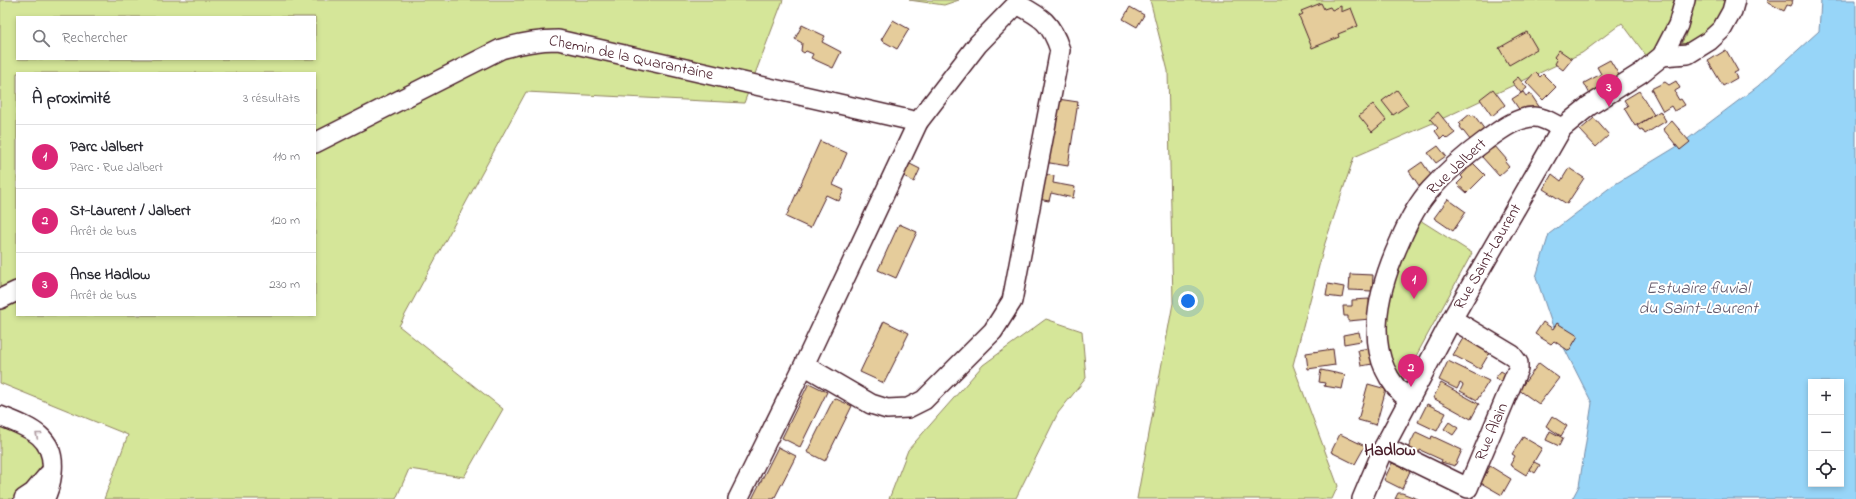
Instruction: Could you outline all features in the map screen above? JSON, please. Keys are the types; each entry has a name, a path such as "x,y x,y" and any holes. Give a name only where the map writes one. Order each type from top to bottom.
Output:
{"street":[{"name":"Rue Saint-Laurent","path":"1362,499 1384,447 1452,319 1562,128 1589,106 1641,73 1662,56 1678,25 1685,0"},
{"path":"1662,56 1688,54 1709,41 1722,29 1732,11 1735,0"},
{"path":"738,499 804,365 918,122 978,44 1017,4 1040,16 1056,38 1060,50 1012,301 996,326 924,400 908,408 887,409 870,404 804,365"},
{"name":"Chemin de la Quarantaine","path":"316,142 501,49 524,42 541,40 558,40 918,122"},
{"name":"Rue Jalbert","path":"1409,400 1397,391 1390,381 1382,363 1377,339 1378,312 1383,285 1393,257 1412,215 1430,190 1452,168 1473,149 1495,134 1524,118 1535,117 1546,120 1562,128"},
{"path":"0,299 16,291"},
{"name":"Rue Alain","path":"1384,447 1468,488 1518,369 1518,363 1512,355 1452,319"},
{"path":"0,416 32,430 44,439 52,456 50,483 44,499"},
{"path":"24,499 42,484 52,469"}],"green space":[{"path":"0,0 783,0 744,103 526,92 399,326 503,409 464,477 409,469 396,499 104,499 128,435 0,383"},
{"path":"909,0 959,0 944,5"},
{"path":"1150,0 1679,0 1651,62 1622,23 1582,53 1433,123 1354,157 1325,243 1293,365 1338,486 1332,499 1137,499 1173,303 1168,71"},
{"path":"1694,0 1728,0 1727,10 1702,42 1679,47 1685,37"},
{"path":"1412,215 1472,253 1397,391 1377,339"},
{"path":"1046,319 1082,331 1086,378 1058,413 1016,498 889,499 908,450 983,365"},
{"path":"0,416 44,439 44,499 0,499"}],"water":[{"name":"Estuaire fluvial du Saint-Laurent","path":"1821,0 1856,0 1856,499 1572,499 1579,486 1592,403 1552,324 1536,277 1549,234 1612,186 1681,144 1758,86 1819,31"}],"building":[{"path":"1769,0 1793,0 1790,6 1787,5 1784,11 1767,2"},
{"path":"1321,3 1324,9 1330,7 1332,10 1341,6 1341,12 1351,8 1358,26 1338,34 1339,37 1312,48 1299,16 1303,14 1301,11"},
{"path":"1130,7 1144,15 1137,27 1123,19"},
{"path":"893,20 909,29 897,49 881,40"},
{"path":"802,25 825,36 822,42 841,52 833,68 811,58 813,54 806,51 804,53 801,51 802,43 795,39"},
{"path":"1527,32 1537,49 1509,65 1499,48"},
{"path":"1559,50 1572,59 1563,70 1555,64 1557,60 1554,57"},
{"path":"1726,50 1738,71 1734,73 1737,78 1723,86 1708,61"},
{"path":"1610,60 1619,75 1608,81 1611,87 1592,98 1584,83 1601,74 1597,67"},
{"path":"1535,72 1540,77 1543,74 1556,87 1543,100 1526,82"},
{"path":"1518,77 1527,88 1521,93 1512,82"},
{"path":"1676,81 1680,88 1675,91 1676,95 1685,105 1674,111 1671,106 1663,111 1651,89 1665,82 1669,85"},
{"path":"1493,89 1505,105 1492,116 1480,99"},
{"path":"1397,90 1408,105 1393,115 1382,101"},
{"path":"1639,91 1654,115 1635,126 1624,108 1628,106 1624,100"},
{"path":"1523,92 1526,96 1530,93 1540,108 1525,118 1512,99"},
{"path":"1058,99 1078,102 1068,166 1044,162"},
{"path":"1373,104 1386,120 1372,132 1359,116"},
{"path":"1660,111 1666,121 1645,134 1642,129 1640,130 1637,126"},
{"path":"1438,112 1455,133 1447,139 1444,136 1441,139 1435,131 1438,128 1430,119"},
{"path":"1470,114 1471,116 1474,115 1485,130 1471,141 1460,127 1461,125 1459,123"},
{"path":"1594,118 1609,135 1596,147 1580,130"},
{"path":"1672,121 1690,142 1680,150 1663,129"},
{"path":"820,141 847,153 833,185 844,190 839,201 826,195 810,228 786,217"},
{"path":"1494,145 1507,160 1505,162 1509,167 1499,176 1482,157"},
{"path":"1438,146 1446,156 1436,163 1428,153"},
{"path":"1422,162 1435,181 1422,190 1409,171"},
{"path":"908,163 920,169 914,182 902,175"},
{"path":"1473,163 1485,175 1467,193 1457,184 1463,178 1461,176"},
{"path":"1569,168 1584,178 1567,204 1543,189 1552,174 1561,181"},
{"path":"1044,174 1054,176 1053,183 1075,187 1073,198 1051,193 1049,201 1038,199"},
{"path":"1448,199 1466,212 1453,231 1434,218"},
{"path":"899,224 917,232 896,278 878,270"},
{"path":"1350,274 1373,275 1372,291 1349,290"},
{"path":"1328,284 1344,287 1342,298 1326,296"},
{"path":"1369,299 1370,319 1348,321 1348,316 1344,316 1343,306 1352,306 1352,300"},
{"path":"884,321 909,333 884,383 860,372"},
{"path":"1543,322 1553,329 1557,323 1578,336 1569,351 1554,341 1551,344 1535,334"},
{"path":"1359,332 1361,341 1344,344 1343,335"},
{"path":"1465,335 1492,349 1480,369 1453,355"},
{"path":"1375,347 1378,363 1361,366 1358,350"},
{"path":"1333,349 1335,365 1308,369 1306,353"},
{"path":"1448,361 1489,381 1477,400 1460,391 1463,385 1460,383 1457,389 1439,380"},
{"path":"1539,363 1559,378 1539,404 1519,390"},
{"path":"1321,370 1345,375 1342,389 1324,386 1325,383 1319,382"},
{"path":"1501,371 1513,379 1507,386 1495,378"},
{"path":"809,383 827,392 800,447 782,438"},
{"path":"1441,383 1479,404 1471,419 1433,398"},
{"path":"1368,384 1386,389 1376,425 1358,420"},
{"path":"834,398 852,406 825,461 807,452"},
{"path":"1427,404 1446,413 1437,431 1418,422"},
{"path":"1552,416 1567,426 1561,436 1546,426"},
{"path":"1449,422 1458,428 1453,435 1444,429"},
{"path":"1550,431 1563,438 1559,446 1546,440"},
{"path":"1416,432 1431,439 1432,436 1462,450 1455,466 1441,462 1442,460 1420,450 1419,453 1408,448"},
{"path":"1340,434 1365,446 1355,464 1331,452"},
{"path":"1523,437 1542,448 1526,475 1510,465 1515,456 1512,454"},
{"path":"778,447 796,456 774,499 752,499"},
{"path":"1534,462 1540,465 1535,473 1529,469"},
{"path":"1392,463 1410,471 1402,489 1384,480"},
{"path":"1490,466 1511,479 1502,495 1481,483"},
{"path":"1398,493 1402,493 1418,499 1395,499"}],"place":[{"name":"Anse Hadlow","path":"1609,107"},
{"name":"Parc Jalbert","path":"1414,299"},
{"name":"St-Laurent / Jalbert","path":"1411,387"}],"district":[{"name":"Hadlow","path":"1390,450"}]}
